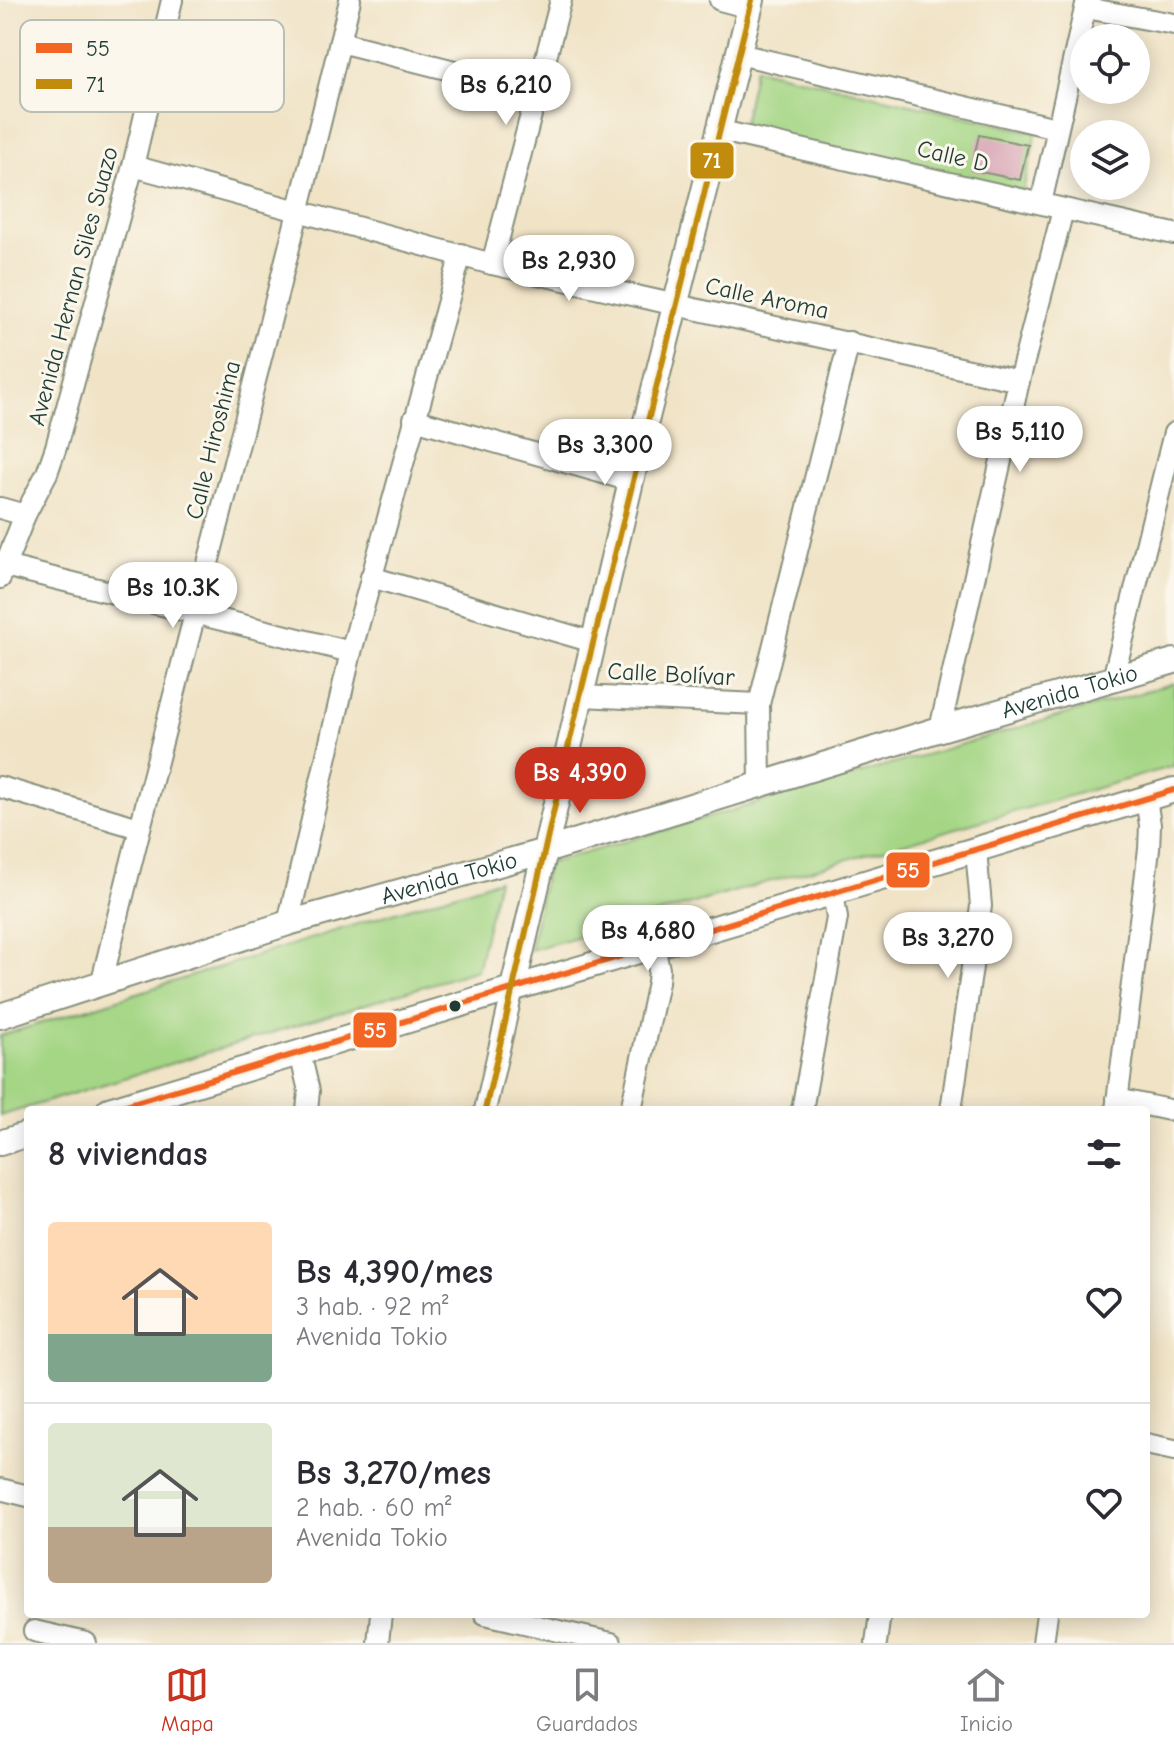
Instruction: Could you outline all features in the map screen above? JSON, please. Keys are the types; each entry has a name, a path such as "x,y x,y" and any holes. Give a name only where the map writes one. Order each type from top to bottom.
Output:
{"street":[{"name":"Avenida Hernan Siles Suazo","path":"167,20 172,0"},
{"name":"Calle Hiroshima","path":"101,985 350,0"},
{"path":"492,264 561,0"},
{"path":"486,1106 631,481 751,4 720,0"},
{"path":"1041,203 1087,4 1174,24"},
{"path":"340,42 537,92"},
{"path":"739,54 1056,128"},
{"name":"Avenida Hernan Siles Suazo","path":"2,572 56,447 146,112"},
{"name":"Calle D","path":"721,131 1174,234"},
{"name":"Calle Aroma","path":"133,166 492,264 1019,381"},
{"path":"940,729 1019,381 1063,210"},
{"path":"288,923 351,652 461,254"},
{"path":"760,785 759,704 849,342"},
{"path":"414,419 631,481"},
{"path":"1113,679 1174,433"},
{"path":"0,508 25,515"},
{"path":"2,572 197,614 351,652"},
{"path":"371,577 593,642"},
{"name":"Avenida Tokio","path":"0,1016 288,923 545,851 940,729 1174,661"},
{"name":"Calle Bolívar","path":"580,696 759,704"},
{"path":"0,787 139,828"},
{"path":"144,1105 300,1053 1174,790"},
{"path":"1117,1105 1149,849 1150,825 1146,798"},
{"path":"952,1106 981,906 976,850"},
{"path":"803,1106 837,918 833,892"},
{"path":"632,1106 658,982 659,969 654,946"},
{"path":"300,1053 309,1091 307,1106"},
{"path":"1150,1108 1174,1111"},
{"path":"0,1143 24,1135"},
{"path":"1150,1445 1174,1450"},
{"path":"0,1489 24,1495"},
{"path":"378,1643 381,1618"},
{"path":"502,1618 611,1643"},
{"path":"876,1643 879,1618"},
{"path":"1043,1643 1046,1618"},
{"path":"34,1629 86,1643"}],"green space":[{"path":"755,68 1036,133 1023,191 742,128"},
{"path":"1174,683 1174,766 530,950 547,864"},
{"path":"498,880 477,970 33,1106 24,1106 24,1109 0,1116 0,1036"}],"building":[{"path":"979,135 1028,145 1020,180 971,170"}],"transit line":[{"name":"71","path":"486,1106 580,696 752,0"},
{"name":"55","path":"122,1106 1174,790"}]}
